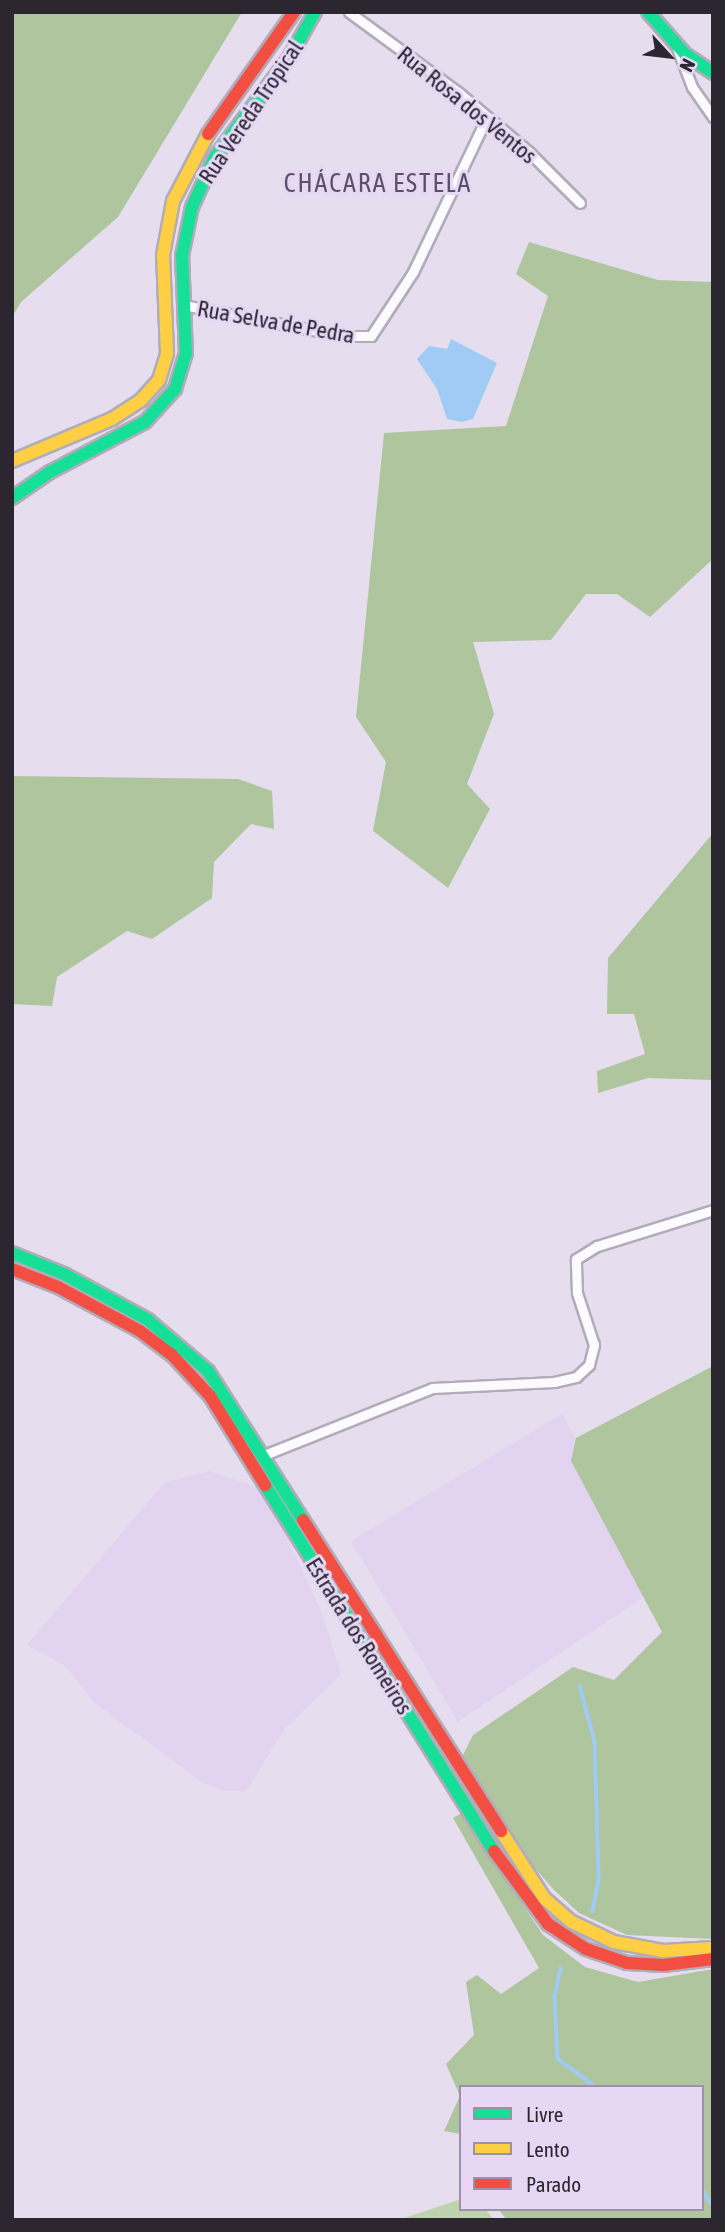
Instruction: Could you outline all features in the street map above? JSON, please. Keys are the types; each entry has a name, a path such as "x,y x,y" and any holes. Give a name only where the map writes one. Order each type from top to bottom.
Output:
{"main road":[{"name":"Rua Vereda Tropical","path":"16,460 112,419 141,400 159,380 167,353 163,255 173,201 199,147 294,12"},
{"name":"Rua Vereda Tropical","path":"12,498 30,484 128,432 162,407 184,367 184,240 198,190 215,157 294,51 315,12"},
{"path":"648,12 675,43 713,73"},
{"path":"16,460 29,469 30,484"},
{"path":"12,1247 40,1263"},
{"name":"Estrada dos Romeiros","path":"12,1254 40,1263 128,1308 180,1343 221,1388 514,1857 544,1898 572,1922 614,1942 663,1951 713,1948"},
{"name":"Estrada dos Romeiros","path":"12,1269 58,1287 140,1331 171,1354 210,1396 510,1877 548,1924 586,1949 627,1963 664,1965 713,1959"}],"street":[{"name":"Rua Rosa dos Ventos","path":"349,12 487,117 580,203"},
{"path":"675,43 692,87 713,117"},
{"name":"Rua Selva de Pedra","path":"183,305 344,336 371,336 413,272 487,117"},
{"path":"264,1455 432,1388 554,1382 576,1377 589,1365 594,1345 577,1293 576,1259 597,1246 713,1210"}],"shaded area":[{"path":"562,1414 657,1588 458,1722 351,1541"},
{"path":"210,1471 253,1486 270,1501 322,1613 341,1674 284,1730 246,1791 224,1791 202,1782 93,1702 66,1666 27,1645 164,1483"}],"green space":[{"path":"12,12 242,12 118,217 21,302 12,317"},
{"path":"529,242 658,280 713,282 713,559 650,617 617,594 586,594 551,640 473,642 494,714 467,784 490,809 448,888 373,831 386,762 356,717 384,433 506,426 548,296 516,274"},
{"path":"12,776 238,779 272,791 274,829 251,824 214,862 212,898 152,939 127,931 57,977 52,1006 12,1004"},
{"path":"713,833 713,1080 648,1078 598,1093 597,1071 645,1054 634,1014 607,1014 608,958"},
{"path":"713,1366 713,1939 627,1935 579,1913 554,1890 533,1866 463,1755 473,1735 573,1667 614,1680 662,1632 571,1461 576,1438"},
{"path":"462,1813 543,1935 585,1967 638,1982 713,1969 713,2220 507,2220 500,2211 704,2211 704,2085 459,2085 459,2094 446,2064 474,2035 466,1982 477,1975 501,1994 539,1968 453,1818"},
{"path":"459,2098 459,2134 444,2131"},
{"path":"459,2200 459,2211 487,2211 494,2220 398,2220"}],"water":[{"path":"451,339 497,363 473,419 462,422 447,419 437,389 417,359 429,346 447,349"}],"waterway":[{"path":"580,1686 595,1742 599,1880 593,1911"},
{"path":"561,1968 555,1996 558,2059 593,2085"},
{"path":"704,2192 713,2206"}],"traffic: fast":[{"path":"12,498 50,472 145,422 175,389 186,354 182,256 192,207 215,157 289,58 315,12"},
{"path":"648,12 685,54 713,73"},
{"path":"12,1253 64,1274 148,1320 208,1371 303,1520"},
{"path":"265,1485 494,1851"}],"traffic: slow":[{"path":"12,461 112,419 141,400 159,380 167,353 163,255 173,201 208,134"},
{"path":"501,1831 544,1898 572,1922 614,1942 663,1951 713,1948"}],"traffic: jam":[{"path":"208,134 294,12"},
{"path":"12,1269 58,1287 140,1331 171,1354 210,1396 265,1485"},
{"path":"303,1520 501,1831"},
{"path":"494,1851 548,1924 586,1949 627,1963 664,1965 713,1959"}],"district":[{"name":"CHÁCARA ESTELA","path":"378,184"}]}
